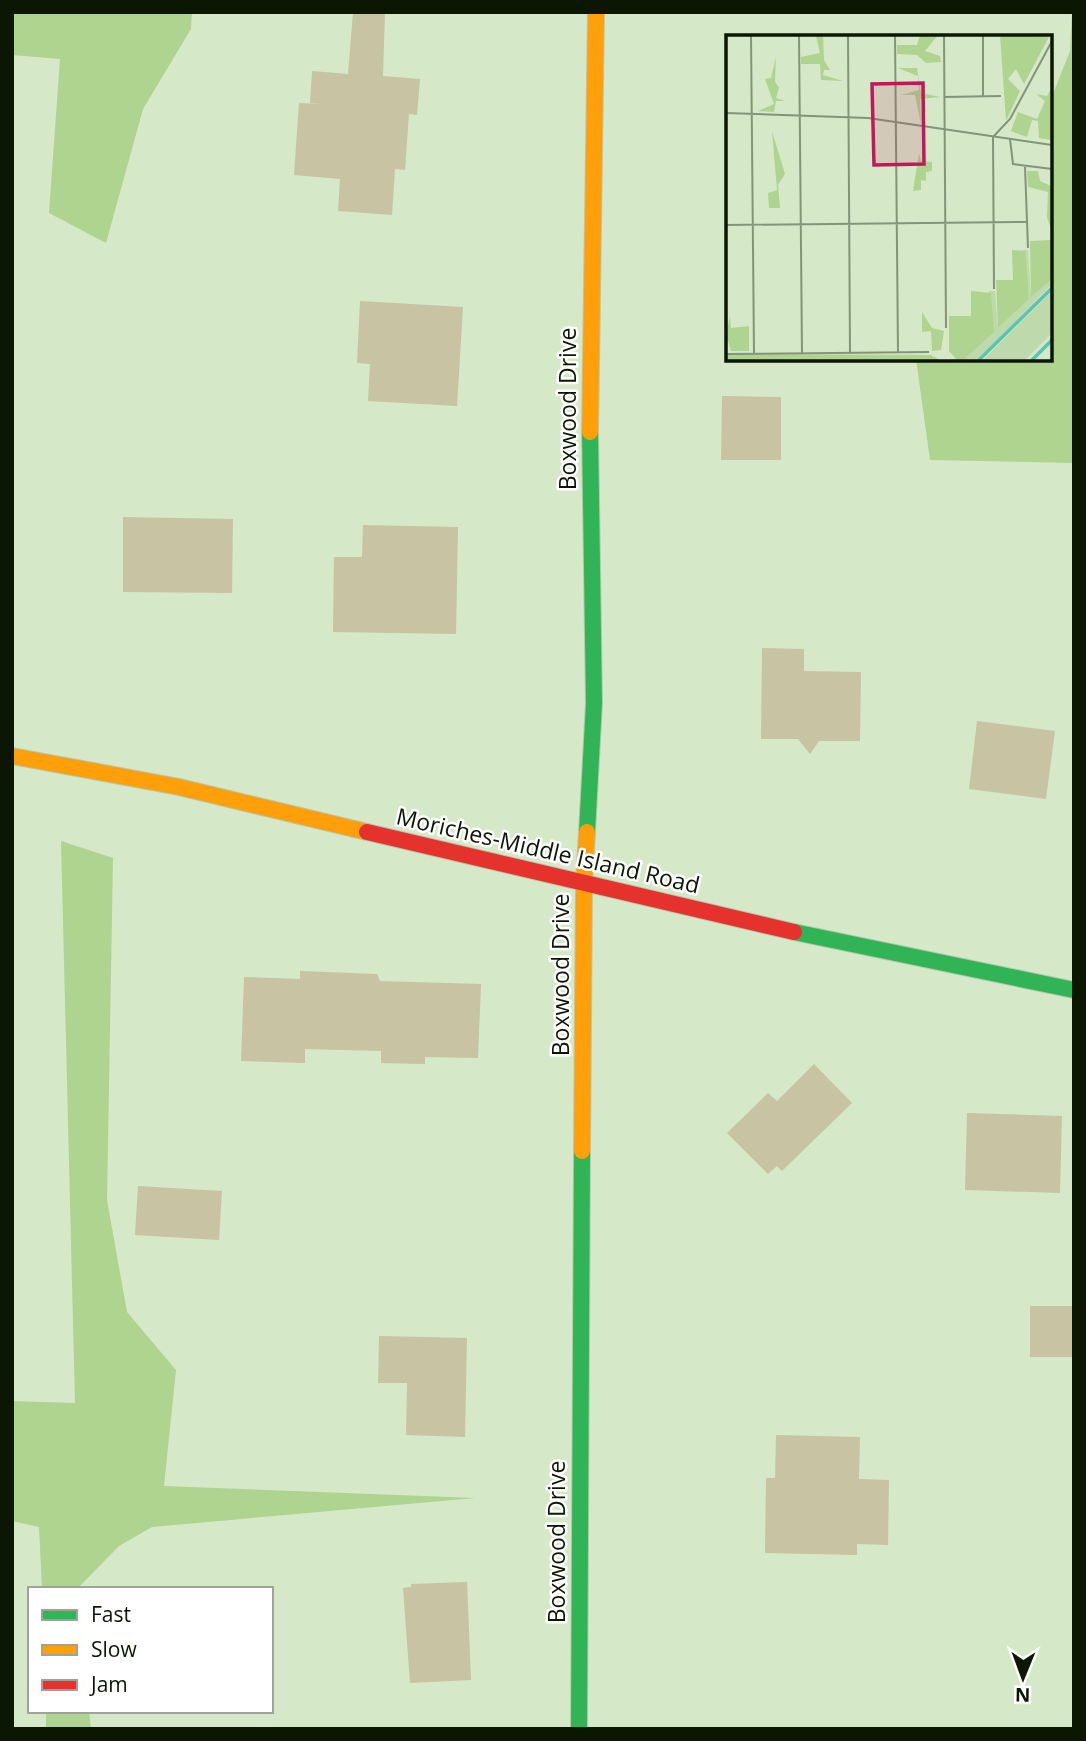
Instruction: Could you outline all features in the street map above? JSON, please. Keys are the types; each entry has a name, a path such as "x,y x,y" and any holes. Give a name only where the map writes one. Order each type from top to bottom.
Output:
{"street":[{"name":"Boxwood Drive","path":"579,1729 584,884 594,703 590,411 596,12"},
{"name":"Moriches-Middle Island Road","path":"12,756 97,769 584,884 950,966 1074,990"}],"green space":[{"path":"12,12 192,12 191,29 143,109 106,243 49,213 60,59 12,55"},
{"path":"1074,12 1074,463 930,460 916,360 1051,360 1051,99 1070,51"},
{"path":"61,841 113,858 107,1200 127,1312 176,1370 164,1486 475,1498 152,1527 119,1546 79,1587 42,1587 39,1527 12,1521 12,1401 75,1403"},
{"path":"46,1713 89,1713 91,1729 46,1729"}],"building":[{"path":"353,12 385,12 383,76 420,79 417,115 409,114 405,170 395,169 392,215 338,211 340,179 294,175 299,103 322,104 310,103 312,71 348,74"},
{"path":"360,301 463,307 457,406 368,401 370,364 357,363"},
{"path":"722,396 781,397 781,460 721,460"},
{"path":"123,517 233,519 232,593 123,592"},
{"path":"363,525 458,527 456,634 333,632 334,557 362,557"},
{"path":"762,648 804,649 804,671 861,672 860,741 819,741 810,754 798,739 761,739"},
{"path":"977,721 1055,731 1046,799 969,789"},
{"path":"300,971 377,974 380,981 481,984 478,1058 425,1057 425,1064 381,1063 381,1051 305,1049 305,1063 241,1061 244,977 300,979"},
{"path":"814,1064 852,1103 782,1171 777,1166 768,1174 727,1133 768,1093 777,1101"},
{"path":"967,1113 1062,1116 1060,1193 965,1190"},
{"path":"138,1186 222,1191 219,1240 135,1235"},
{"path":"1030,1306 1074,1306 1074,1357 1030,1357"},
{"path":"379,1336 467,1338 465,1437 406,1435 407,1383 378,1383"},
{"path":"776,1435 860,1437 859,1479 889,1480 888,1545 857,1544 857,1555 765,1553 766,1478 775,1478"},
{"path":"467,1582 471,1680 410,1683 403,1588 411,1587 411,1584"}],"traffic: fast":[{"path":"587,832 594,703 590,432"},
{"path":"794,932 1074,990"},
{"path":"579,1729 582,1151"}],"traffic: slow":[{"path":"590,432 596,12"},
{"path":"12,756 179,787 367,832"},
{"path":"582,1151 584,884 587,832"}],"traffic: jam":[{"path":"367,832 794,932"}]}
